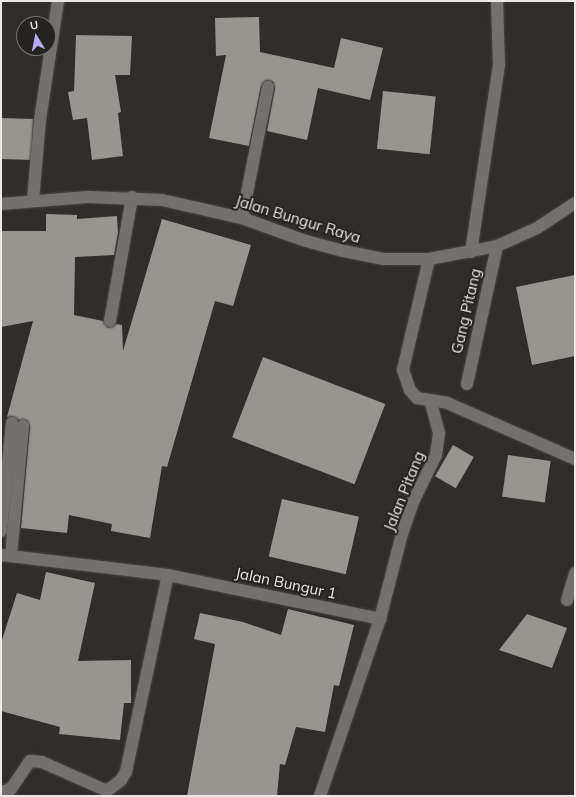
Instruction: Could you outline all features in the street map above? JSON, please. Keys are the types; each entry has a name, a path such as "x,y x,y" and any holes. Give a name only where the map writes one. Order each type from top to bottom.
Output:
{"street":[{"path":"33,200 40,120 58,1"},
{"path":"471,252 499,65 497,1"},
{"path":"242,218 268,87"},
{"path":"110,321 132,197"},
{"name":"Jalan Bungur Raya","path":"1,204 33,200 132,197 162,200 242,218 306,241 366,256 429,259 497,246 537,228 575,203"},
{"name":"Gang Pitang","path":"467,384 497,246"},
{"path":"429,259 403,370 410,390 417,398 447,403 575,459"},
{"name":"Jalan Pitang","path":"380,619 395,557 414,500 439,443 438,424 430,400"},
{"path":"1,531 17,424 6,555"},
{"name":"Jalan Bungur 1","path":"6,555 168,575 380,619"},
{"path":"567,600 575,573"},
{"path":"1,792 11,789 30,761 42,762 107,791 121,780 126,772 168,575"},
{"path":"320,796 380,619"}],"building":[{"path":"259,17 260,52 334,68 341,38 383,48 370,100 318,88 307,140 267,131 275,88 273,81 266,80 261,86 249,146 209,138 226,55 216,56 215,18"},
{"path":"76,35 132,36 130,75 115,75 121,112 118,113 123,156 92,160 87,118 73,120 68,92 74,91"},
{"path":"383,91 436,97 430,154 377,149"},
{"path":"1,118 33,119 32,160 1,159"},
{"path":"46,214 77,215 77,219 117,216 118,233 114,255 75,257 74,315 103,321 108,328 117,324 122,325 123,351 162,219 251,245 233,306 215,301 167,467 162,466 150,538 111,531 112,524 69,515 67,533 21,528 30,426 27,420 19,420 13,416 7,417 33,321 1,327 1,231 46,231"},
{"path":"575,275 575,356 532,365 516,287"},
{"path":"263,357 385,404 354,484 232,437"},
{"path":"453,445 474,457 456,488 435,476"},
{"path":"508,455 551,461 545,503 502,497"},
{"path":"282,499 359,517 346,574 269,556"},
{"path":"46,572 95,583 78,661 131,660 131,703 124,703 120,740 59,734 60,727 1,711 1,643 17,593 40,600"},
{"path":"288,609 354,625 339,686 334,685 325,732 296,727 285,765 280,764 277,796 187,796 215,644 194,639 200,613 243,622 281,635"},
{"path":"527,614 567,628 552,668 499,650"}]}
